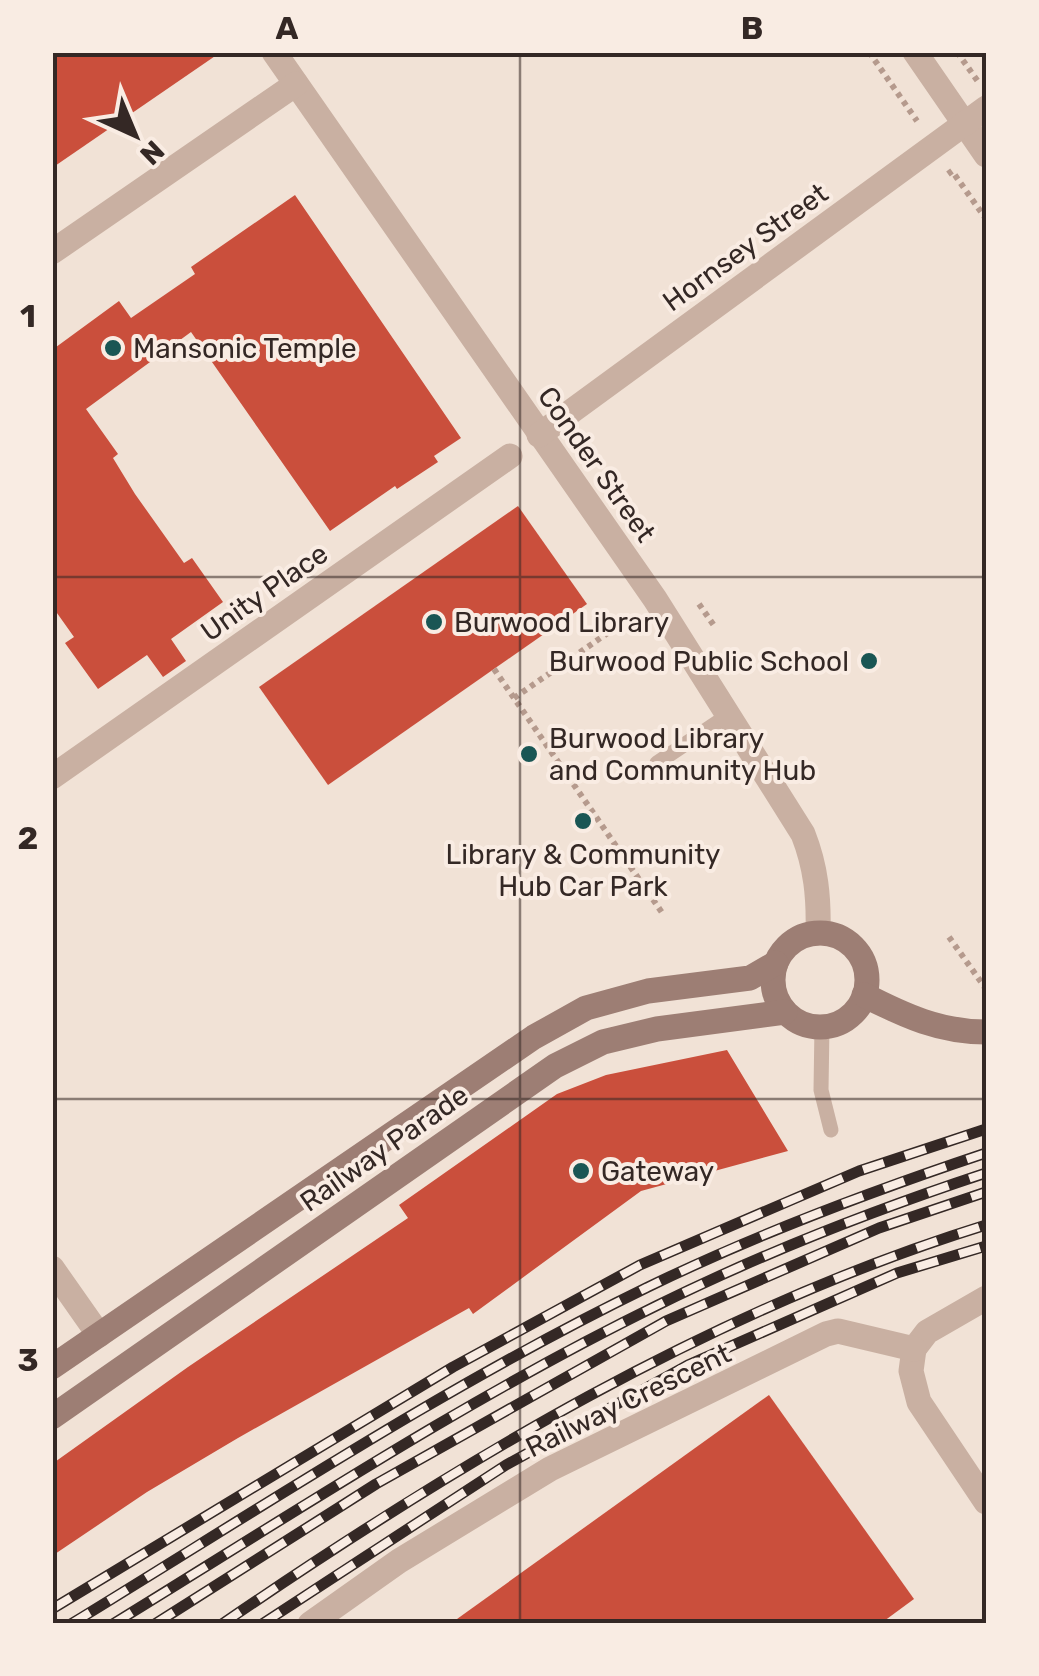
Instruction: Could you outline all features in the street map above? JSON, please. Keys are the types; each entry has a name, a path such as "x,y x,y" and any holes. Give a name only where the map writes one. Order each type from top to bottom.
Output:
{"main road":[{"path":"833,934 858,952 867,981 864,995 856,1010 844,1020 822,1026 798,1021 776,999 772,980 776,963 786,947 801,937 833,934"},
{"name":"Railway Parade","path":"52,1367 534,1037 568,1018 586,1008 648,991 750,978 776,963"},
{"path":"864,995 925,1025 986,1032"},
{"name":"Railway Parade","path":"52,1417 555,1066 603,1042 657,1029 785,1012"}],"street":[{"name":"Conder Street","path":"274,52 655,600 803,834 814,861 819,891 818,933"},
{"path":"914,52 986,155"},
{"path":"52,252 296,84"},
{"name":"Hornsey Street","path":"540,435 964,124 983,96"},
{"name":"Unity Place","path":"52,776 510,456"},
{"path":"52,1268 99,1336"},
{"path":"986,1298 927,1332 914,1348 910,1371 919,1402 986,1502"},
{"name":"Railway Crescent","path":"310,1624 399,1561 550,1468 826,1334 838,1331 914,1348"}],"lane":[{"path":"657,763 727,716"},
{"path":"822,1026 821,1090 831,1130"}],"path":[{"path":"869,52 921,127"},
{"path":"957,52 983,96"},
{"path":"514,698 624,621"},
{"path":"494,669 663,914"},
{"path":"948,937 986,989"}],"building":[{"path":"52,52 221,52 52,168"},
{"path":"295,195 461,438 434,456 438,462 330,531 191,332 86,409 118,454 113,458 135,494 184,563 192,558 223,602 171,639 186,661 163,677 147,655 98,689 65,643 74,637 52,606 52,350 119,301 131,318 195,274 191,267"},
{"path":"518,506 587,604 328,785 259,687"},
{"path":"727,1050 788,1151 641,1191 473,1314 469,1308 238,1438 147,1492 52,1556 52,1464 408,1218 399,1205 557,1094 606,1075"},
{"path":"769,1395 914,1599 880,1624 450,1624"}],"railway":[{"path":"52,1609 453,1367 640,1265 859,1171 986,1129"},
{"path":"71,1624 356,1448 574,1325 773,1231 986,1153"},
{"path":"113,1624 381,1458 586,1342 778,1250 986,1173"},
{"path":"155,1624 376,1484 666,1321 879,1228 986,1192"},
{"path":"222,1624 403,1505 590,1396 784,1300 986,1225"},
{"path":"262,1624 506,1465 688,1365 897,1273 986,1246"}],"place":[{"name":"Mansonic Temple","path":"113,348"},
{"name":"Burwood Library","path":"434,622"},
{"name":"Burwood Public School","path":"869,661"},
{"name":"Burwood Library and Community Hub","path":"529,754"},
{"name":"Library & Community Hub Car Park","path":"583,821"},
{"name":"Gateway","path":"581,1171"}]}
